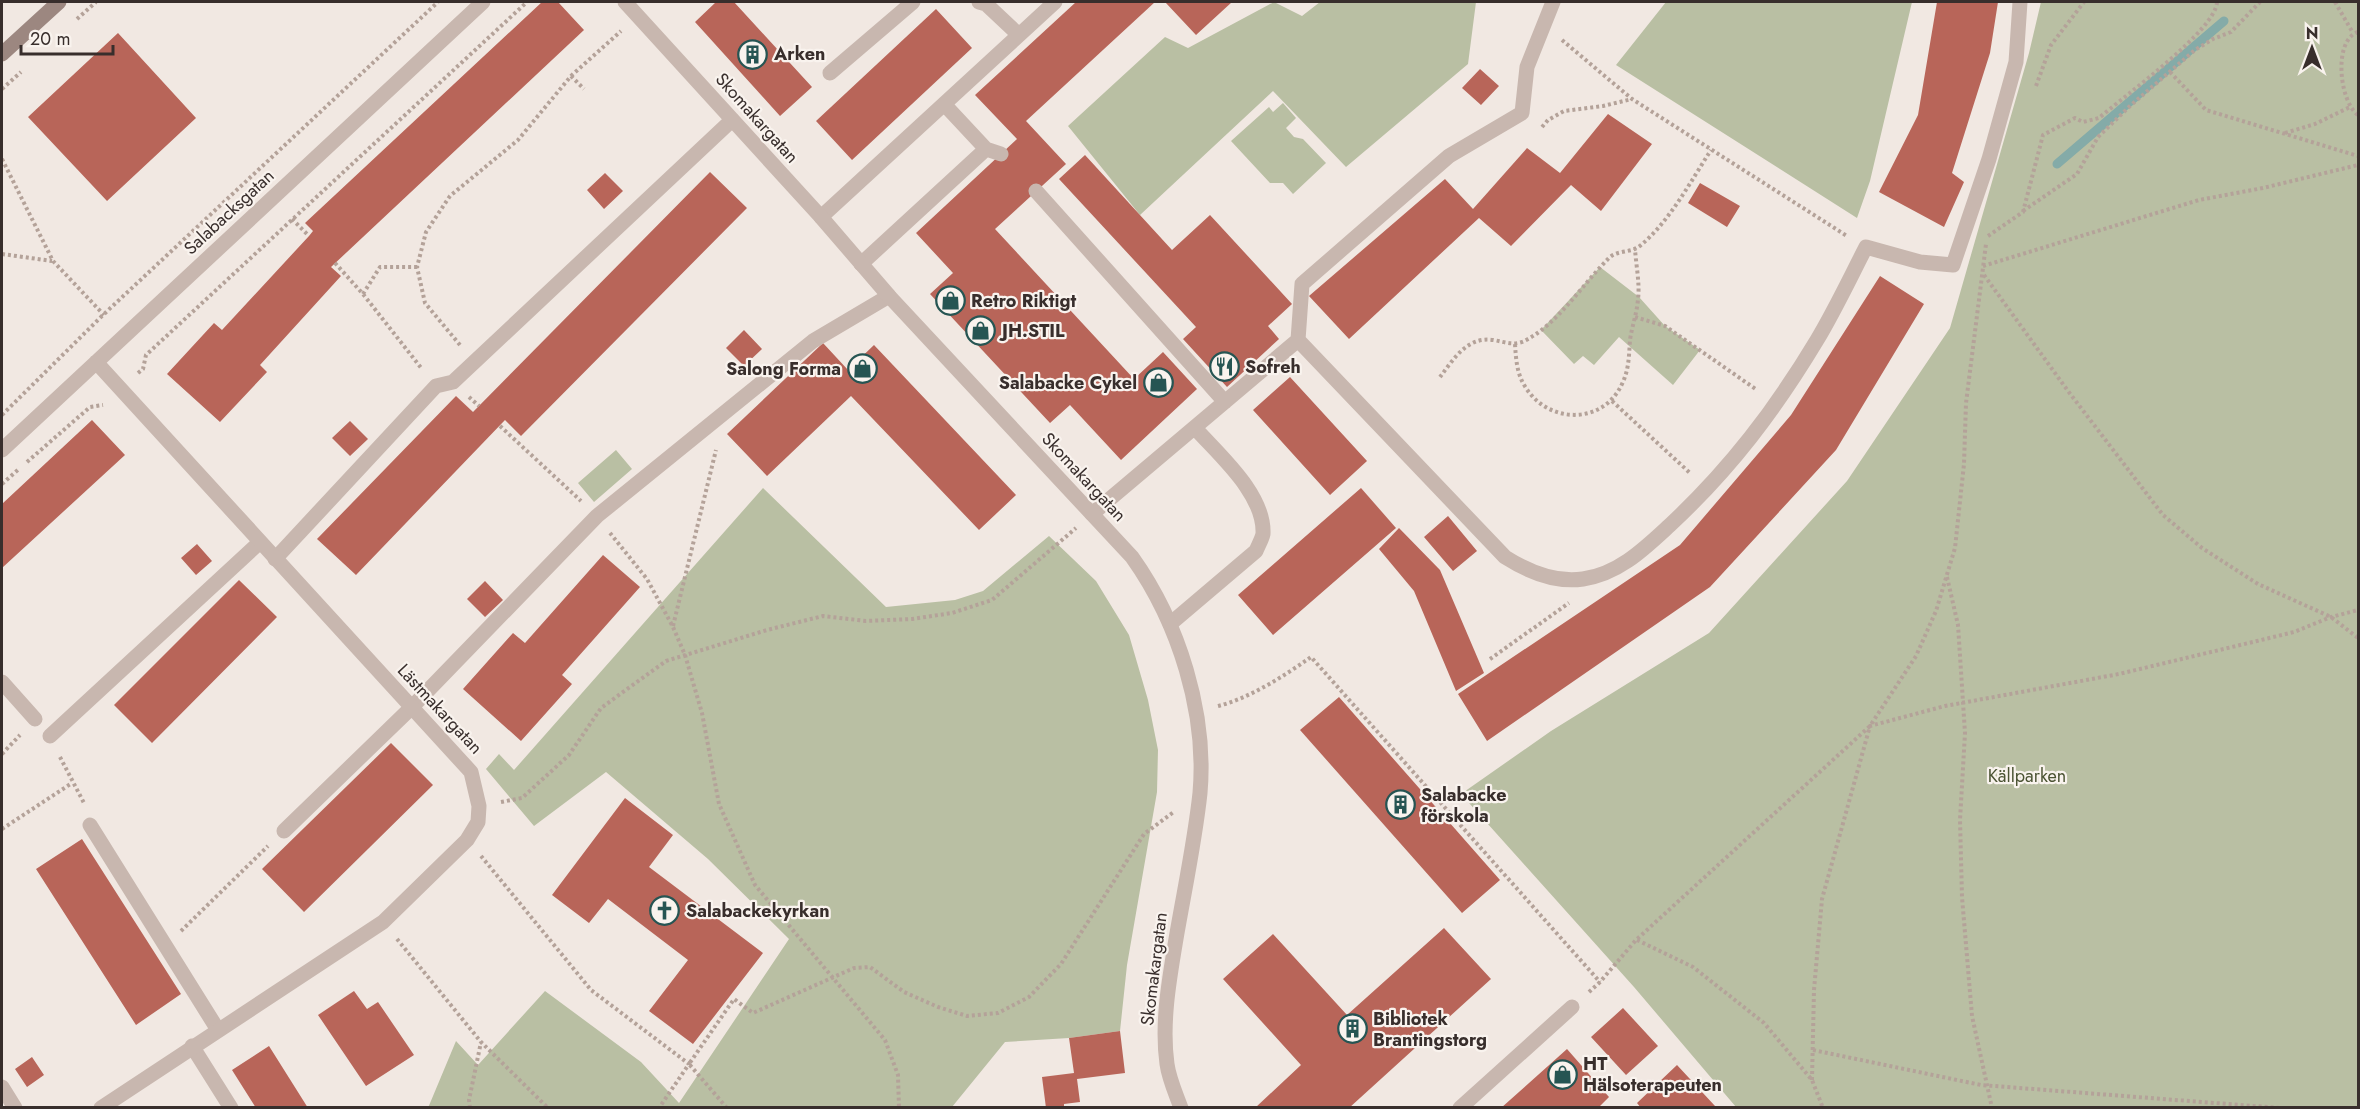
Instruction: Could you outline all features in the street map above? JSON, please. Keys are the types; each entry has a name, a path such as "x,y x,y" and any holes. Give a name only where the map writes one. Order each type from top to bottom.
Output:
{"main road":[{"path":"2,54 59,2"}],"street":[{"name":"Salabacksgatan","path":"2,450 483,2"},
{"name":"Skomakargatan","path":"625,2 821,217 889,296 1132,557 1149,582 1170,624 1197,712 1201,750 1200,794 1171,969 1166,1036 1167,1066 1181,1107"},
{"path":"830,73 913,2"},
{"path":"979,2 986,4 1019,35"},
{"path":"821,217 1055,2"},
{"path":"1092,514 1298,340 1302,284 1449,156 1522,113 1527,67 1553,2"},
{"path":"1298,340 1505,557 1520,567 1541,575 1562,579 1582,579 1616,567 1634,558 1708,489 1743,449 1776,404 1818,339 1866,247 1920,262 1953,266 1989,159 2016,62 2019,2"},
{"path":"944,104 986,149 1001,154"},
{"path":"275,559 436,386 453,382 732,120"},
{"path":"861,264 986,149"},
{"path":"1036,191 1225,402"},
{"path":"284,831 412,707 597,516 813,341 889,296"},
{"name":"Lästmakargatan","path":"96,363 471,772 479,806 478,822 467,840 383,922 100,1107"},
{"path":"1170,624 1256,551 1263,536 1261,515 1246,484 1195,428"},
{"path":"50,736 260,542"},
{"path":"2,682 35,719"},
{"path":"90,825 218,1030"},
{"path":"1460,1107 1572,1007"},
{"path":"192,1046 231,1107"},
{"path":"2,1087 15,1107"}],"path":[{"path":"2,415 103,315 438,2"},
{"path":"2,484 90,407 101,406 142,369 146,355 527,2"},
{"path":"2033,94 2051,45 2084,2"},
{"path":"2023,212 2043,135 2075,118 2083,122 2099,118 2203,29 2217,8 2217,2"},
{"path":"1987,236 2077,174 2098,137 2195,51 2213,39 2231,32 2260,2"},
{"path":"2335,2 2356,32 2348,41 2344,54 2342,88 2350,106 2358,115"},
{"path":"474,362 425,303 417,267 426,232 450,196 518,140 570,76 638,16"},
{"path":"1543,25 1632,99 1866,247"},
{"path":"2157,70 2164,77"},
{"path":"2170,72 2206,110 2358,156"},
{"path":"570,76 584,89"},
{"path":"1542,128 1548,120 1564,111 1603,106 1632,99"},
{"path":"2284,133 2315,124 2350,106"},
{"path":"1440,377 1469,344 1480,340 1515,344 1526,341 1556,317 1611,256 1635,249 1654,233 1712,150"},
{"path":"2,159 53,261 103,315 126,334"},
{"path":"1983,266 2199,200 2263,188 2358,165"},
{"path":"292,219 309,236"},
{"path":"1572,1007 1600,982 1636,940 1870,726 1917,656 1936,611 1955,548 1964,464 1966,403 1987,236 1991,225"},
{"path":"1515,344 1519,375 1526,389 1548,409 1564,416 1580,416 1595,411 1612,401 1622,385 1628,366 1639,297 1635,249"},
{"path":"2,254 53,261"},
{"path":"335,263 363,294 436,386"},
{"path":"363,294 380,267 417,267"},
{"path":"1984,274 2068,392 2163,515 2202,548 2258,584 2331,616 2358,638"},
{"path":"1635,317 1665,326 1776,404"},
{"path":"1612,401 1708,489"},
{"path":"673,627 725,414"},
{"path":"500,426 597,516 647,579 685,655 702,713 719,804 755,885 885,1040 898,1075 899,1107"},
{"path":"479,806 522,798 569,755 601,708 666,661 767,630 823,616 866,621 912,619 952,613 992,600 1092,514"},
{"path":"1946,576 1958,625 1965,733 1960,820 1962,897 1972,1016 1992,1107"},
{"path":"1490,659 1576,598"},
{"path":"1870,726 1963,702 2119,674 2294,632 2331,616 2358,610"},
{"path":"1197,712 1232,703 1294,669 1311,657 1600,982"},
{"path":"1812,1080 1814,990 1822,899 1870,726"},
{"path":"50,736 87,809 90,825"},
{"path":"2,829 72,783"},
{"path":"659,1107 734,999 753,1013 854,968 870,967 904,992 938,1007 967,1016 998,1013 1029,997 1061,964 1144,834 1200,794"},
{"path":"165,946 284,831"},
{"path":"467,840 591,990 689,1064 727,1107"},
{"path":"383,922 481,1042 548,1107"},
{"path":"1636,940 1693,967 1764,1023 1812,1080 1823,1107"},
{"path":"471,1107 469,1100 481,1042"},
{"path":"1813,1050 1988,1085 2280,1107"}],"green space":[{"path":"1274,2 1302,16 1320,2 1476,2 1468,64 1346,167 1273,91 1140,215 1068,126 1165,37 1188,48"},
{"path":"1666,2 1912,2 1870,181 1857,218 1616,65"},
{"name":"Källparken","path":"2041,2 2358,2 2358,1107 1736,1107 1634,987 1461,794 1551,731 1709,633 1847,481 1950,328 2029,53"},
{"path":"1283,103 1296,118 1286,128 1294,137 1303,139 1326,163 1293,194 1283,183 1270,183 1231,141 1269,107 1273,112"},
{"path":"1600,267 1639,297 1665,326 1700,350 1673,385 1619,337 1594,365 1583,356 1574,364 1541,330"},
{"path":"616,450 632,469 594,502 578,483"},
{"path":"763,488 886,607 955,600 983,591 1049,536 1096,581 1129,635 1148,700 1158,750 1157,792 1127,965 1120,1031 1069,1038 1005,1042 952,1107 428,1108 456,1041 478,1065 545,991 641,1062 679,1103 789,939 708,859 606,772 534,826 486,769 499,754 514,770"}],"building":[{"path":"542,2 558,2 584,30 331,267 341,276 260,365 267,372 220,422 167,374 214,323 222,330 309,236 313,231 305,223"},
{"name":"Arken","path":"716,2 734,2 812,87 780,116 695,22"},
{"path":"1076,2 1155,2 1026,121 1066,164 995,229 1134,379 1163,352 1197,389 1121,460 1070,405 1050,423 930,294 953,273 916,233 1017,139 975,95"},
{"path":"1165,2 1232,2 1196,35"},
{"path":"1937,2 1998,2 1990,53 1952,173 1964,182 1944,227 1879,192 1918,115"},
{"path":"936,9 972,48 852,160 816,121"},
{"path":"118,33 196,118 107,201 28,117"},
{"path":"1480,69 1499,86 1481,105 1462,88"},
{"path":"1608,114 1652,144 1601,211 1571,185 1511,246 1479,218 1349,339 1309,296 1445,179 1473,209 1527,148 1560,173"},
{"path":"1085,155 1172,250 1210,215 1292,304 1268,326 1279,339 1227,387 1183,339 1196,327 1059,179"},
{"path":"710,172 747,208 521,436 505,420 356,575 317,539 456,396 473,412"},
{"path":"605,173 623,191 604,209 587,190"},
{"path":"1700,183 1740,206 1727,227 1688,203"},
{"path":"1880,276 1924,304 1836,450 1710,587 1487,741 1458,694 1680,545 1791,415"},
{"path":"744,330 762,349 744,366 726,348"},
{"path":"823,343 848,370 874,345 1016,495 979,530 851,396 767,476 727,434"},
{"path":"1290,377 1367,461 1330,495 1253,410"},
{"path":"92,420 125,455 2,568 2,504"},
{"path":"350,421 368,439 350,456 332,438"},
{"path":"1361,488 1396,528 1273,635 1238,595"},
{"path":"1448,516 1477,551 1453,571 1424,537"},
{"path":"1399,528 1440,570 1484,673 1456,691 1414,591 1379,549"},
{"path":"197,544 212,561 196,575 181,558"},
{"path":"603,555 640,587 562,675 572,684 521,741 463,689 513,633 525,643"},
{"path":"239,580 277,617 152,743 114,705"},
{"path":"485,581 503,600 485,617 467,599"},
{"name":"Salabacke förskola","path":"1339,697 1500,880 1462,913 1300,730"},
{"path":"391,743 433,785 304,912 262,869"},
{"name":"Salabackekyrkan","path":"625,798 673,835 649,867 763,953 693,1044 649,1011 688,960 608,899 589,923 552,895"},
{"path":"82,839 181,994 136,1025 36,869"},
{"name":"Bibliotek Brantingstorg","path":"1444,928 1491,979 1349,1108 1255,1108 1301,1065 1223,979 1273,934 1347,1015"},
{"path":"354,991 367,1009 378,1002 414,1055 366,1086 318,1015"},
{"path":"1623,1008 1658,1046 1626,1075 1591,1037"},
{"path":"1120,1031 1125,1073 1077,1079 1080,1102 1064,1104 1064,1108 1046,1108 1042,1077 1074,1073 1069,1038"},
{"path":"269,1046 308,1108 256,1108 232,1070"},
{"path":"1567,1049 1609,1097 1598,1108 1501,1108"},
{"path":"32,1057 44,1075 27,1087 15,1069"},
{"path":"1677,1065 1715,1106 1714,1108 1641,1108 1637,1103"}],"waterway":[{"path":"2057,164 2224,21"}],"place":[{"name":"Arken","path":"753,54"},
{"name":"Retro Riktigt","path":"950,301"},
{"name":"JH.STIL","path":"981,331"},
{"name":"Sofreh","path":"1224,367"},
{"name":"Salong Forma","path":"862,369"},
{"name":"Salabacke Cykel","path":"1158,383"},
{"name":"Salabacke förskola","path":"1400,805"},
{"name":"Salabackekyrkan","path":"665,911"},
{"name":"Bibliotek Brantingstorg","path":"1352,1029"},
{"name":"HT Hälsoterapeuten","path":"1562,1074"}]}
